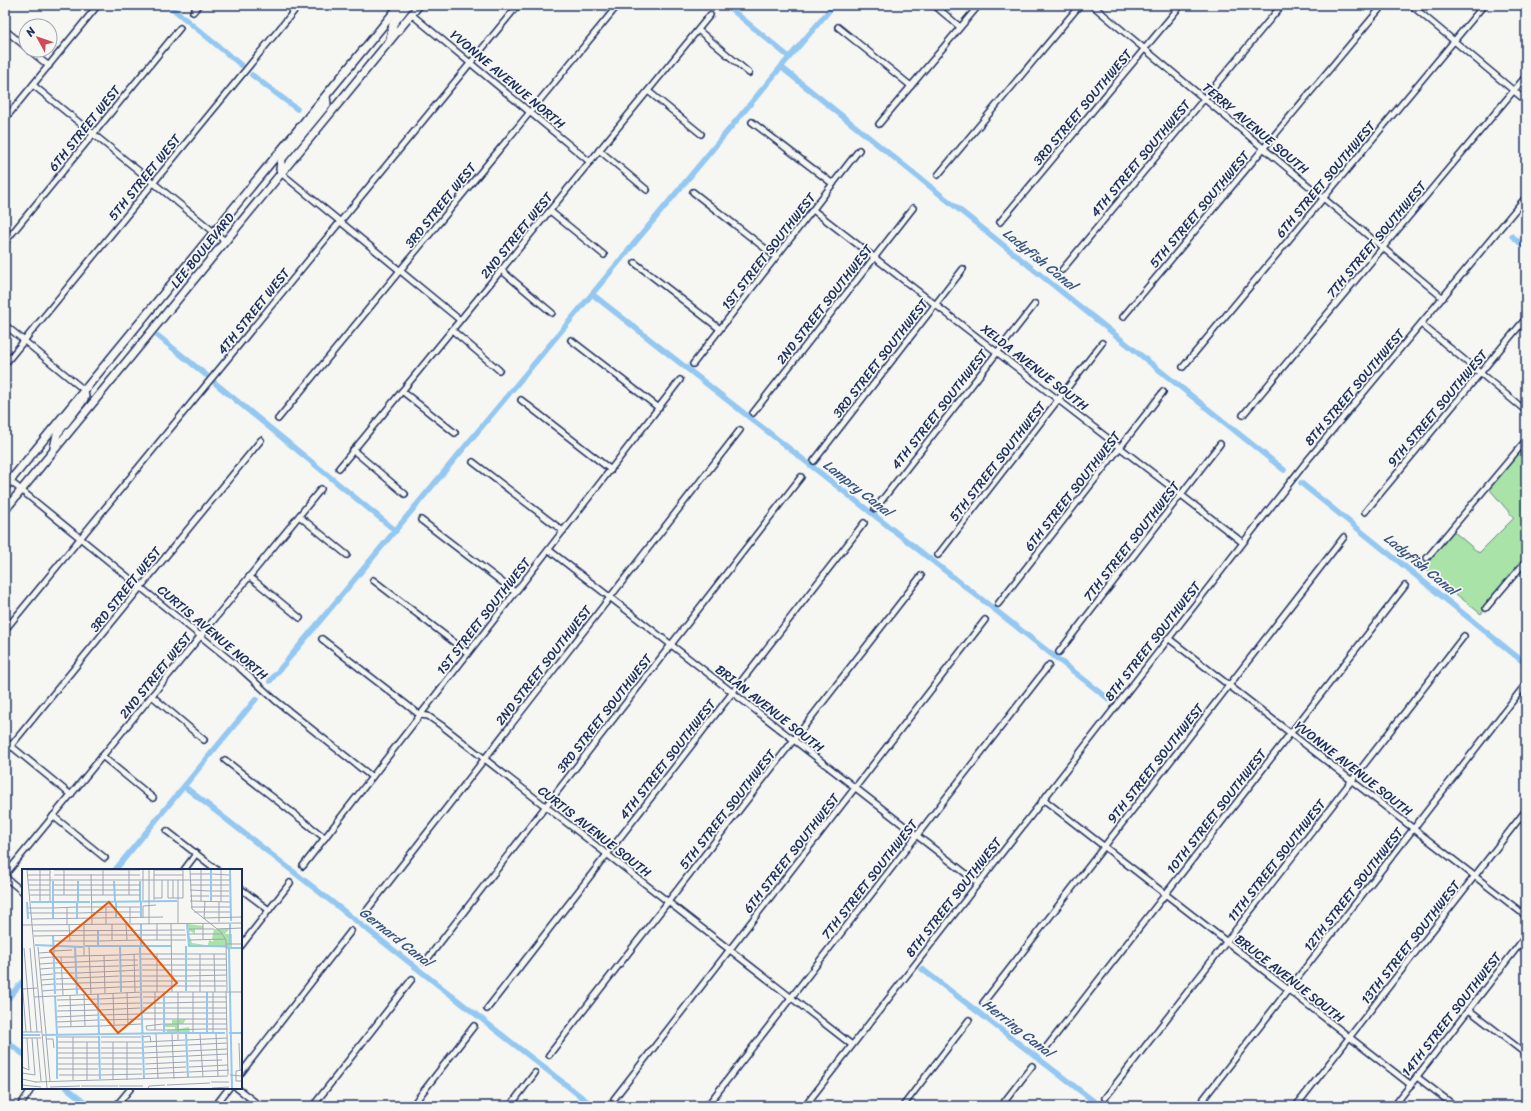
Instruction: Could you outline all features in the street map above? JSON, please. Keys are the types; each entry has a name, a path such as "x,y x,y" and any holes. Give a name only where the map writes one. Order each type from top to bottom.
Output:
{"main road":[{"name":"LEE BOULEVARD","path":"5,487 400,5"},
{"path":"390,41 393,24 408,5"},
{"name":"LEE BOULEVARD","path":"5,510 419,5"},
{"path":"281,173 281,160 327,104 326,96"},
{"path":"54,450 57,434 82,402 84,390"}],"street":[{"path":"5,119 98,5"},
{"path":"192,12 198,5"},
{"name":"5TH STREET WEST","path":"5,364 299,5"},
{"name":"4TH STREET WEST","path":"5,630 518,5"},
{"name":"3RD STREET WEST","path":"278,419 618,5"},
{"path":"934,5 960,27"},
{"path":"879,124 979,5"},
{"path":"938,175 1080,5"},
{"name":"TERRY AVENUE SOUTH","path":"1092,5 1442,298"},
{"name":"3RD STREET SOUTHWEST","path":"1000,222 1181,5"},
{"name":"4TH STREET SOUTHWEST","path":"1062,270 1282,5"},
{"name":"5TH STREET SOUTHWEST","path":"1123,317 1383,5"},
{"path":"1411,5 1526,101"},
{"name":"6TH STREET SOUTHWEST","path":"1183,367 1484,5"},
{"name":"YVONNE AVENUE NORTH","path":"411,14 590,162"},
{"name":"2ND STREET WEST","path":"339,468 710,15"},
{"path":"838,27 911,86"},
{"name":"6TH STREET WEST","path":"5,242 180,28"},
{"path":"5,30 18,41"},
{"path":"698,30 749,73"},
{"path":"39,58 49,66"},
{"name":"7TH STREET SOUTHWEST","path":"1243,415 1526,76"},
{"path":"34,85 225,241"},
{"path":"648,91 701,134"},
{"path":"752,122 833,184"},
{"path":"599,150 647,190"},
{"name":"1ST STREET SOUTHWEST","path":"693,364 859,150"},
{"path":"281,173 460,320"},
{"path":"693,192 776,257"},
{"name":"8TH STREET SOUTHWEST","path":"805,1106 1242,542 1306,462 1526,197"},
{"name":"2ND STREET SOUTHWEST","path":"753,413 912,208"},
{"name":"XELDA AVENUE SOUTH","path":"813,210 1242,542"},
{"path":"550,211 604,255"},
{"path":"635,264 720,329"},
{"name":"3RD STREET SOUTHWEST","path":"814,461 963,269"},
{"path":"501,270 552,313"},
{"name":"4TH STREET SOUTHWEST","path":"875,509 1035,304"},
{"name":"9TH STREET SOUTHWEST","path":"1365,512 1526,318"},
{"path":"1421,324 1526,411"},
{"path":"5,326 84,390"},
{"path":"452,330 499,370"},
{"path":"571,340 659,408"},
{"name":"5TH STREET SOUTHWEST","path":"938,555 1102,343"},
{"name":"1ST STREET SOUTHWEST","path":"303,866 680,380"},
{"path":"402,390 455,434"},
{"name":"6TH STREET SOUTHWEST","path":"998,604 1163,392"},
{"path":"521,400 611,470"},
{"name":"2ND STREET SOUTHWEST","path":"364,914 740,430"},
{"name":"3RD STREET WEST","path":"5,753 261,440"},
{"path":"1427,558 1526,440"},
{"name":"7TH STREET SOUTHWEST","path":"1059,652 1220,444"},
{"path":"353,450 405,494"},
{"path":"473,462 563,531"},
{"name":"3RD STREET SOUTHWEST","path":"425,962 801,478"},
{"name":"CURTIS AVENUE NORTH","path":"10,481 241,669 270,696 372,777"},
{"name":"2ND STREET WEST","path":"5,876 321,489"},
{"path":"299,516 347,555"},
{"path":"421,520 516,592"},
{"name":"4TH STREET SOUTHWEST","path":"487,1009 864,523"},
{"name":"9TH STREET SOUTHWEST","path":"983,1003 1344,537"},
{"name":"BRIAN AVENUE SOUTH","path":"549,550 978,883"},
{"path":"1486,608 1526,561"},
{"name":"5TH STREET SOUTHWEST","path":"549,1055 921,576"},
{"path":"250,577 300,618"},
{"path":"373,580 468,653"},
{"name":"10TH STREET SOUTHWEST","path":"1045,1049 1405,586"},
{"name":"6TH STREET SOUTHWEST","path":"614,1098 985,620"},
{"name":"11TH STREET SOUTHWEST","path":"1106,1098 1464,636"},
{"name":"YVONNE AVENUE SOUTH","path":"1168,638 1526,916"},
{"name":"CURTIS AVENUE SOUTH","path":"322,639 420,715 428,716 852,1045"},
{"name":"7TH STREET SOUTHWEST","path":"706,1106 1048,665"},
{"name":"12TH STREET SOUTHWEST","path":"1198,1106 1525,685"},
{"path":"152,696 204,740"},
{"path":"5,741 71,795"},
{"path":"102,756 153,798"},
{"path":"224,760 325,838"},
{"name":"BRUCE AVENUE SOUTH","path":"1043,799 1411,1085"},
{"name":"13TH STREET SOUTHWEST","path":"1296,1106 1526,810"},
{"path":"53,816 104,858"},
{"path":"167,831 216,869"},
{"path":"185,869 196,854"},
{"path":"5,876 22,891"},
{"path":"242,945 290,883"},
{"path":"242,890 268,910"},
{"path":"242,1072 351,931"},
{"name":"14TH STREET SOUTHWEST","path":"1394,1106 1526,936"},
{"path":"1520,944 1526,948"},
{"path":"313,1106 412,979"},
{"path":"1469,1010 1526,1054"},
{"path":"903,1106 969,1020"},
{"path":"412,1106 474,1026"},
{"path":"1001,1106 1032,1066"},
{"path":"510,1106 535,1073"},
{"path":"1417,1077 1455,1106"},
{"path":"20,1106 31,1089"},
{"path":"116,1106 130,1089"},
{"path":"215,1106 228,1089"},
{"path":"238,1089 260,1106"}],"green space":[{"path":"1526,439 1526,562 1481,614 1421,566 1452,530 1479,553 1514,518 1486,485"}],"waterway":[{"path":"168,5 241,65"},
{"name":"Ladyfish Canal","path":"726,5 789,57"},
{"path":"270,681 834,5"},
{"name":"Ladyfish Canal","path":"781,67 1284,470"},
{"path":"252,75 297,109"},
{"path":"1512,236 1526,248"},
{"name":"Lampry Canal","path":"592,294 1110,700"},
{"path":"158,336 206,375"},
{"path":"215,383 396,531"},
{"name":"Ladyfish Canal","path":"1301,483 1526,664"},
{"name":"Gernard Canal","path":"116,869 256,699"},
{"name":"Gernard Canal","path":"185,787 593,1106"},
{"name":"Herring Canal","path":"922,969 1100,1106"},
{"path":"5,1002 22,982"},
{"path":"5,1040 22,1053"},
{"path":"68,1089 90,1106"}]}
